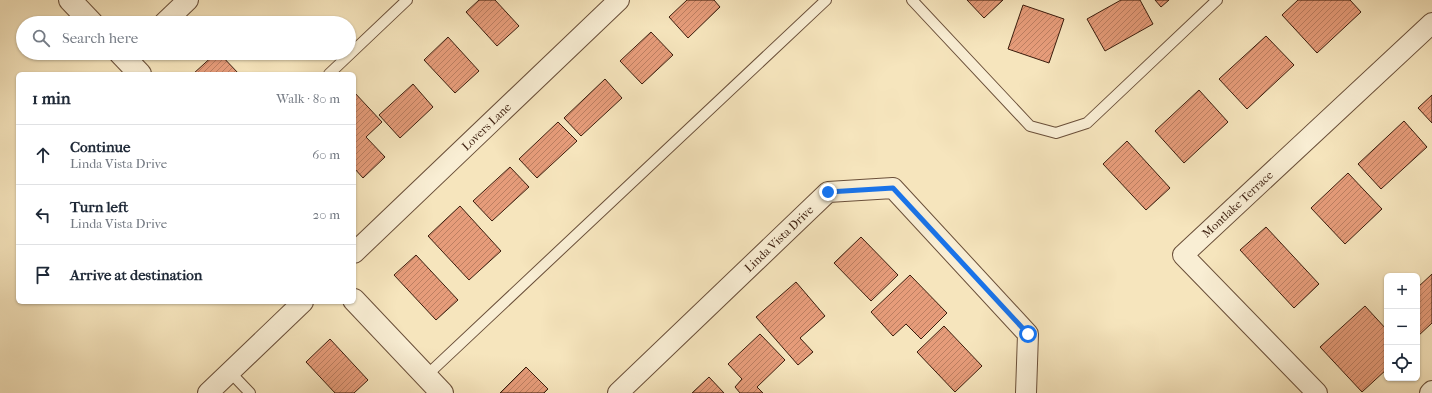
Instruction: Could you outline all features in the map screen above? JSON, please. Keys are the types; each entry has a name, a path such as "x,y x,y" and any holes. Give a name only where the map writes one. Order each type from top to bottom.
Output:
{"street":[{"path":"70,0 85,16"},
{"path":"171,16 188,0"},
{"name":"Lovers Lane","path":"356,251 619,0"},
{"name":"Montlake Terrace","path":"1317,393 1183,255 1432,23"},
{"name":"Linda Vista Drive","path":"618,393 828,192 893,188 1028,334 1026,393"},
{"path":"356,302 442,393"},
{"path":"208,393 301,304"}],"lane":[{"path":"356,48 407,0"},
{"path":"426,376 826,0"},
{"path":"912,0 1030,126 1056,133 1087,123 1217,0"},
{"path":"331,72 344,60"},
{"path":"230,372 250,393"}],"building":[{"path":"479,0 495,0 519,26 497,46 466,12"},
{"path":"687,0 714,0 720,7 688,38 669,17"},
{"path":"967,0 1003,0 984,18"},
{"path":"1121,0 1140,0 1153,24 1105,51 1087,19"},
{"path":"1155,0 1169,0 1161,7"},
{"path":"1298,0 1350,0 1361,12 1317,53 1282,15"},
{"path":"1023,5 1064,19 1049,63 1008,49"},
{"path":"651,32 673,55 642,84 620,61"},
{"path":"1266,36 1294,65 1247,109 1219,79"},
{"path":"448,37 479,71 455,93 424,60"},
{"path":"208,60 226,60 237,72 195,72"},
{"path":"605,79 622,98 581,136 564,118"},
{"path":"413,84 433,107 400,138 379,115"},
{"path":"1199,90 1228,122 1184,163 1155,131"},
{"path":"356,94 382,122 366,137 385,157 363,178 356,170"},
{"path":"1432,95 1432,123 1418,108"},
{"path":"1404,121 1427,147 1381,189 1358,164"},
{"path":"558,122 577,141 537,178 519,159"},
{"path":"1127,141 1170,188 1146,210 1103,164"},
{"path":"510,167 529,187 492,221 473,201"},
{"path":"1348,173 1382,209 1345,244 1311,208"},
{"path":"460,206 501,251 469,280 428,236"},
{"path":"1266,227 1319,284 1294,308 1240,250"},
{"path":"861,237 898,275 871,301 834,263"},
{"path":"416,255 458,300 436,320 394,275"},
{"path":"1432,274 1432,323 1420,334 1420,309 1420,285"},
{"path":"910,275 947,313 921,339 906,324 893,336 871,312"},
{"path":"796,282 825,316 800,338 813,352 798,365 756,317"},
{"path":"1365,306 1384,327 1384,372 1362,392 1320,347"},
{"path":"944,326 982,366 955,392 917,352"},
{"path":"760,334 785,360 757,387 763,393 740,393 735,387 742,379 728,364"},
{"path":"330,339 368,380 354,393 335,393 306,362"},
{"path":"526,367 548,389 544,393 500,393"},
{"path":"709,377 724,393 692,393"}],"route":[{"path":"828,192 893,188 1028,334"}]}
